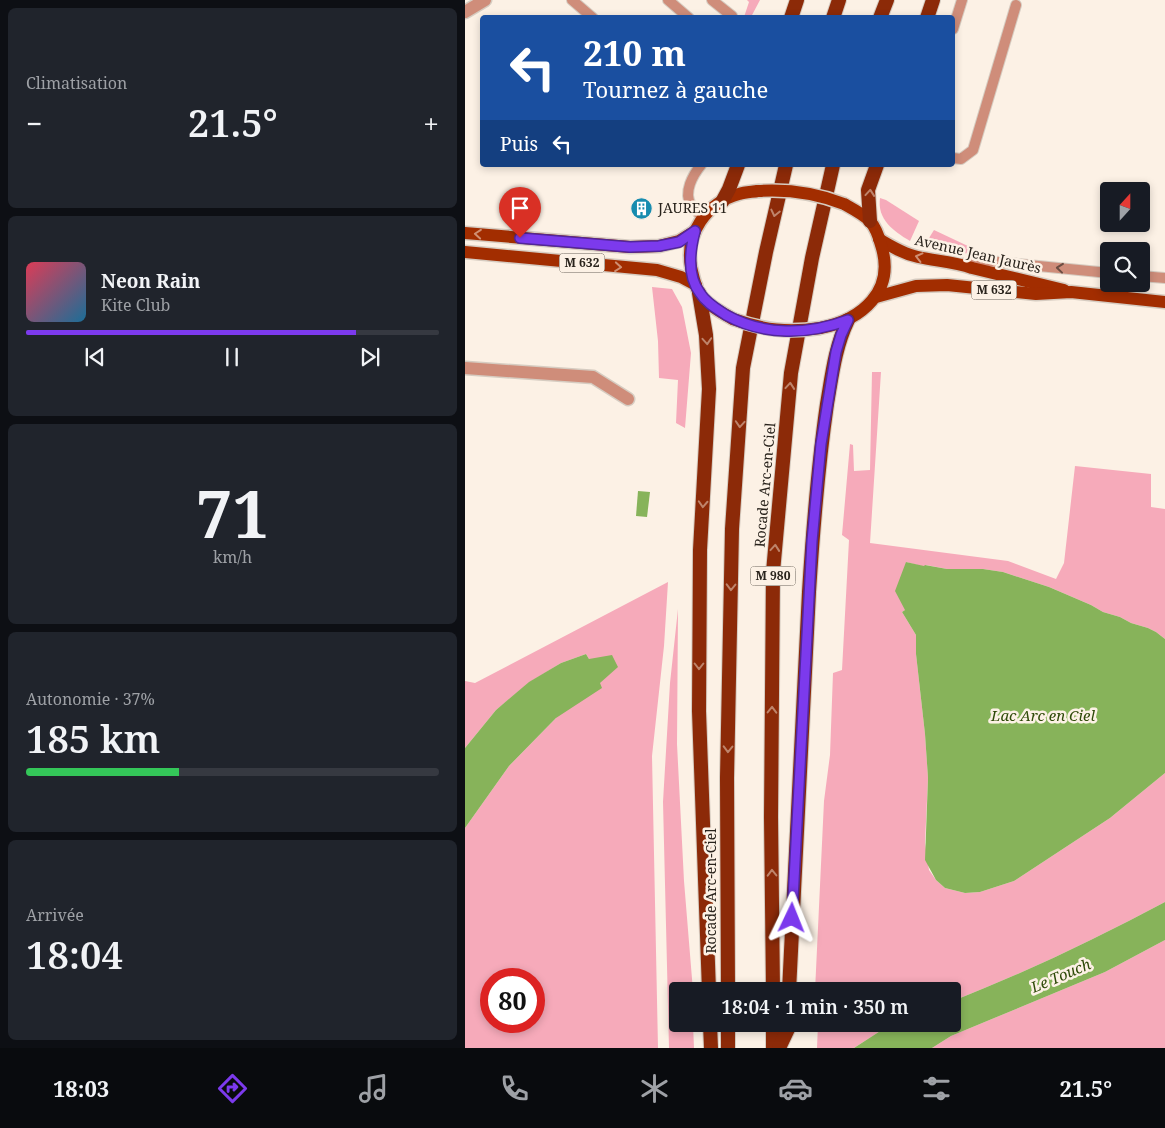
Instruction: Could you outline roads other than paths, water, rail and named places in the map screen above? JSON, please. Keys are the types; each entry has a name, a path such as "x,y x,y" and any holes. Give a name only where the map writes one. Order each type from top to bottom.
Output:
{"highway":[{"path":"792,15 797,0"},
{"path":"834,15 839,0"},
{"path":"881,15 887,0"},
{"path":"928,15 933,0"},
{"path":"722,202 737,167"},
{"name":"Rocade Arc-en-Ciel","path":"728,982 727,778 732,529 743,368 785,167"},
{"name":"Rocade Arc-en-Ciel","path":"773,982 771,816 773,572 791,373 812,258 833,167"},
{"path":"870,221 868,190 876,167"},
{"path":"698,289 706,335 709,389 700,550 699,711 709,982"},
{"path":"789,982 812,541 821,444 831,379 836,352 848,320"},
{"path":"710,1032 711,1048"},
{"path":"728,1032 728,1048"},
{"path":"773,1032 773,1048"},
{"path":"779,1048 787,1032"}],"main road":[{"path":"780,190 822,196 844,204 870,221 884,254 883,280 876,297 859,314 848,320 820,328 800,331 758,328 715,309 698,289 690,258 695,231 702,217 710,209 722,202 738,194 780,190"},
{"name":"M 632","path":"465,233 630,247 659,246 679,242 695,231"},
{"name":"Avenue Jean Jaurès","path":"879,240 917,256 962,264 972,268 1054,286 1071,292"},
{"name":"M 632","path":"465,252 657,270 681,277 698,289"},
{"name":"Avenue Jean Jaurès","path":"876,297 916,286 947,285 1036,294 1071,292 1165,302"}],"street":[{"path":"465,12 485,0"},
{"path":"465,368 593,377 628,399"}],"lane":[{"path":"572,0 590,15"},
{"path":"668,0 686,15"},
{"path":"712,0 731,15"},
{"path":"955,23 962,0"},
{"path":"955,158 961,159 973,150 1016,4"},
{"path":"700,167 692,177 689,188 690,204 702,217"},
{"path":"962,264 979,260 1100,272"},
{"path":"1150,277 1165,278"}],"water":[{"path":"638,491 650,492 647,517 636,516"},
{"name":"Lac Arc en Ciel","path":"906,562 947,569 983,569 1003,572 1049,587 1103,612 1148,628 1165,639 1165,773 1110,818 1014,881 980,892 965,893 945,888 936,880 925,860 928,778 916,654 916,635 902,612 905,610 895,591"},
{"path":"586,654 589,659 612,655 618,667 600,683 602,688 556,718 509,766 465,828 465,748 496,710 529,682 561,663"},
{"name":"Le Touch","path":"1165,902 1165,940 1105,972 961,1032 961,998 1061,955"},
{"path":"879,1032 961,1032 932,1048 854,1048"}],"place":[{"name":"JAURES 11","path":"642,208"}]}
